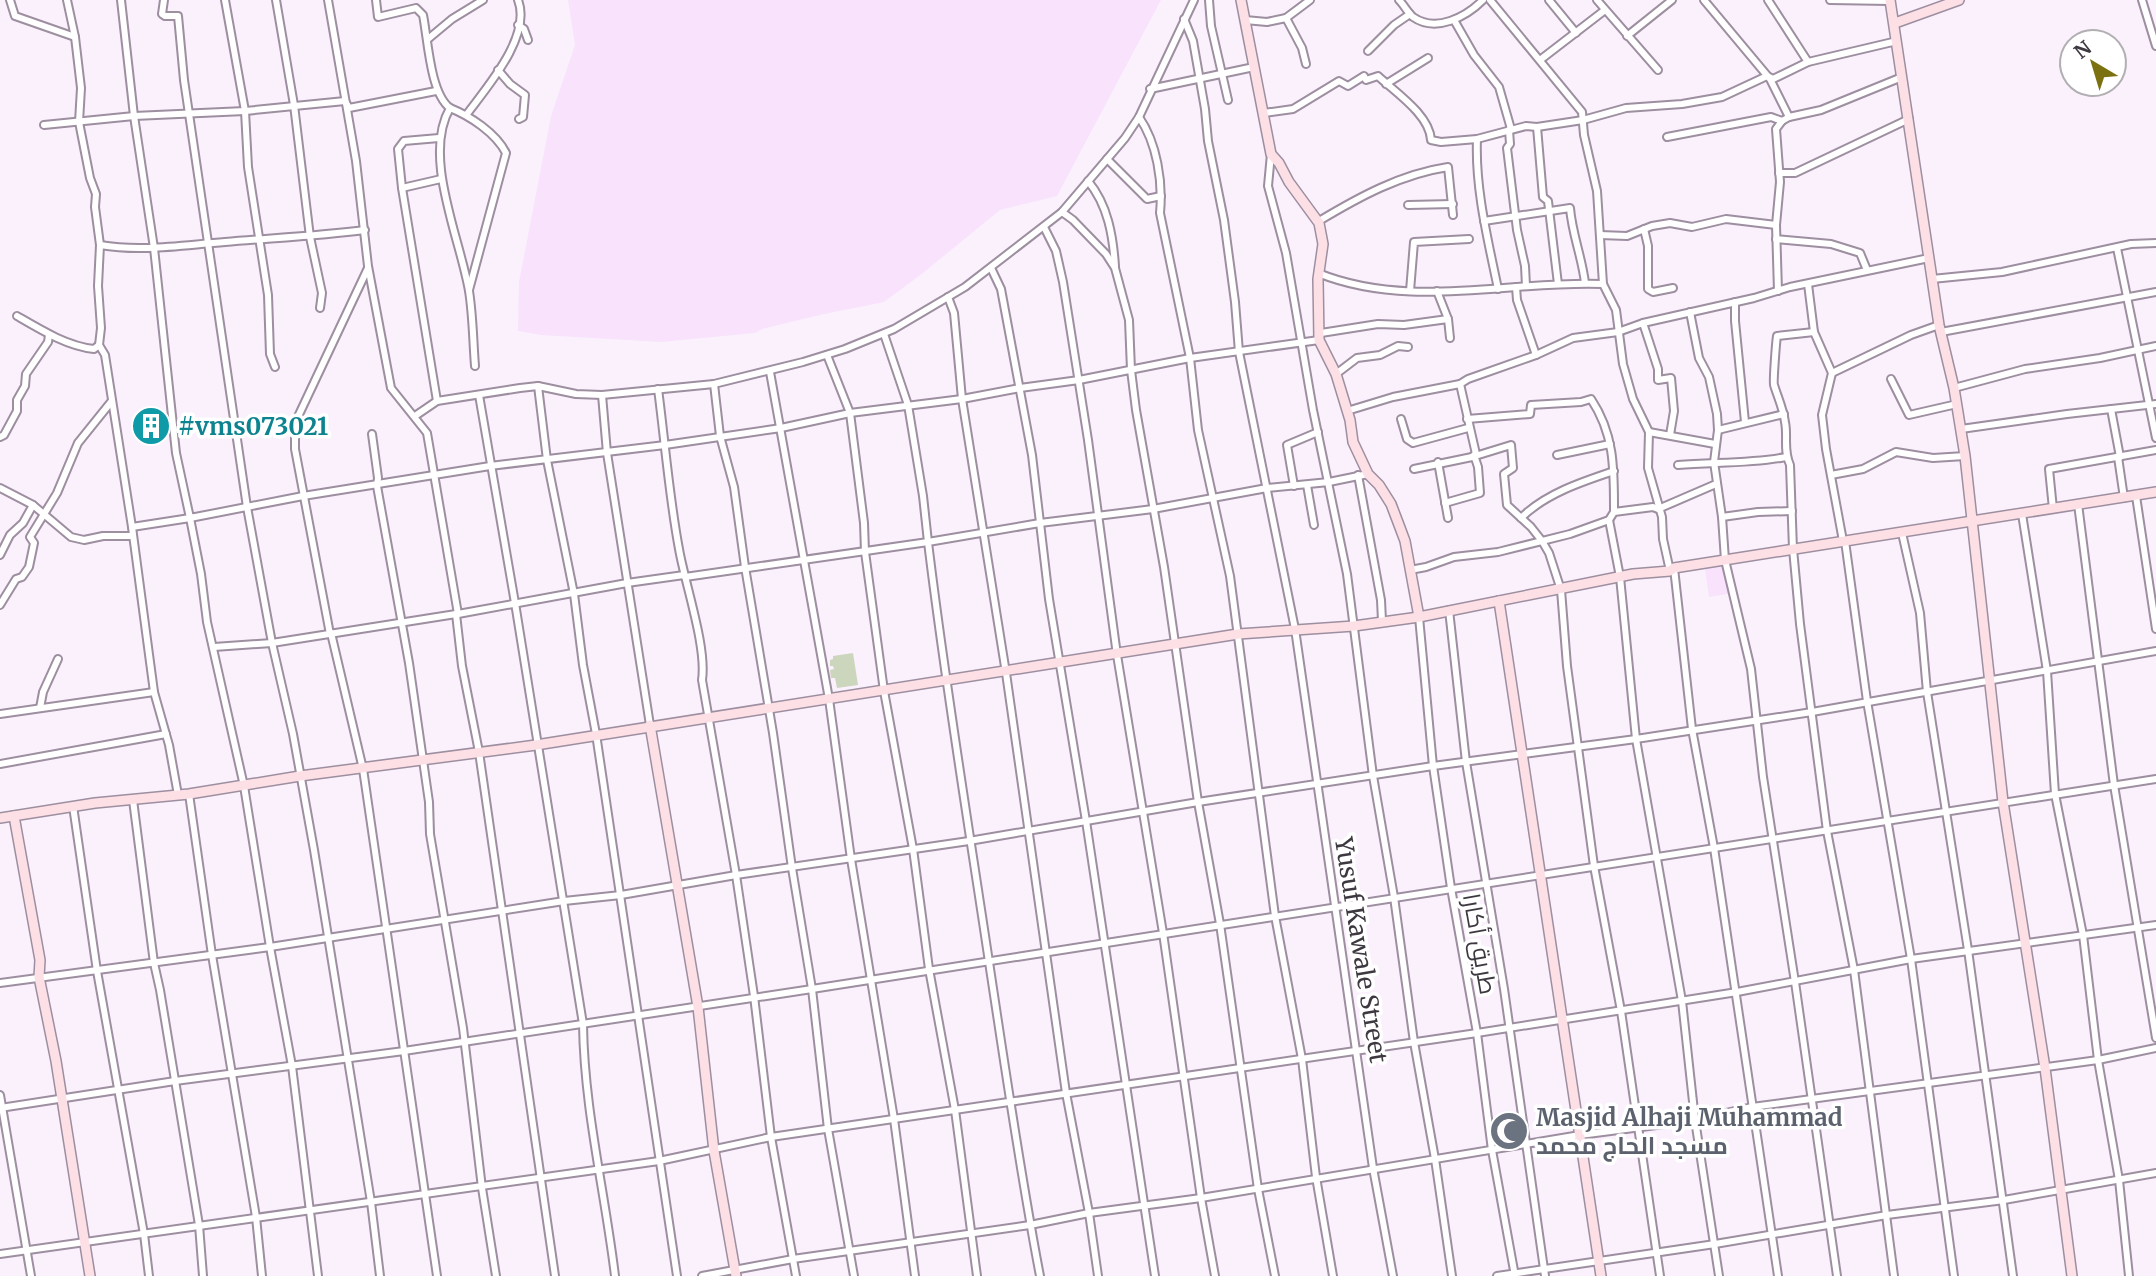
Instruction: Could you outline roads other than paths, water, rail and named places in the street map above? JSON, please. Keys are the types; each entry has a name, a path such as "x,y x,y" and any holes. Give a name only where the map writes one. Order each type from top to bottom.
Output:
{"street":[{"path":"9,0 15,16 75,37"},
{"path":"67,0 75,37 81,89 79,122 90,178 96,194 100,244 99,345 105,355 154,692 166,734 178,795"},
{"path":"121,0 134,116 154,248 176,453 201,574 207,622 244,786 292,1066 318,1276"},
{"path":"164,0 162,14 178,16 207,243 247,507 272,643 293,734 371,1202 380,1276"},
{"path":"225,0 245,111 248,167 268,295 268,338 275,367"},
{"path":"276,0 294,105 310,237 321,293 320,308"},
{"path":"328,0 350,121 368,266 391,388 427,433 435,476 457,614 462,666 479,752 555,1276"},
{"path":"376,0 378,17 416,8 423,15 436,91 443,103 467,114 501,144 506,153 469,291"},
{"path":"428,39 483,0"},
{"path":"467,114 498,70 516,38 521,13 518,0"},
{"path":"415,416 437,401 537,386 576,394 602,395 714,384 770,372 884,334 948,298 1062,212 1139,117 1194,0"},
{"path":"1209,0 1211,26 1228,100"},
{"path":"1241,0 1271,155 1268,186 1286,253 1301,344 1347,574 1373,776 1452,1276"},
{"path":"1245,20 1267,22 1286,18 1310,0"},
{"path":"1399,0 1410,14 1436,24 1454,20 1472,11 1483,0"},
{"path":"1490,0 1578,106 1583,120 1597,191 1603,284 1616,310 1623,364 1633,399 1648,432 1648,468 1662,517 1663,538 1672,570 1692,730 1737,992 1778,1276"},
{"path":"1549,0 1576,33"},
{"path":"1597,0 1658,70"},
{"path":"1627,36 1672,0"},
{"path":"1704,0 1767,76 1786,119"},
{"path":"1768,0 1808,62"},
{"path":"1830,0 1890,0 1895,23 1932,279 1965,456 2003,802 2045,1068 2072,1276"},
{"path":"2142,0 2156,47"},
{"path":"1895,23 1954,1"},
{"path":"1540,60 1605,10"},
{"path":"1368,51 1394,25 1410,14"},
{"path":"1286,18 1302,48 1306,64"},
{"name":"Yusuf Kawale Street","path":"1184,19 1193,41 1208,141 1228,242 1239,352 1295,629 1373,1168 1393,1276"},
{"path":"1454,20 1474,55 1499,87 1510,130 1510,144 1507,148 1526,286"},
{"path":"518,25 524,29 528,40"},
{"path":"1767,76 1773,79 1808,62 1897,41"},
{"path":"1386,84 1428,58"},
{"path":"1150,89 1254,67"},
{"path":"498,70 510,84 525,95 523,117 519,119"},
{"path":"1264,113 1293,109 1339,81 1348,86 1364,76 1366,80 1378,76 1400,92 1423,121 1432,136 1431,140 1441,142 1477,139 1526,126 1537,127 1583,120 1626,108 1682,104 1722,97 1767,76"},
{"path":"1667,137 1771,117 1786,119 1838,104 1902,77"},
{"path":"345,101 349,108 436,91"},
{"path":"44,125 345,101"},
{"path":"450,108 443,118 439,138 441,179 469,291 475,366"},
{"path":"1139,117 1155,154 1161,195 1160,213 1190,358 1198,430 1230,576 1275,916 1302,1059 1333,1276"},
{"path":"1778,291 1776,225 1779,173 1776,129 1786,119"},
{"path":"1779,173 1796,173 1909,119"},
{"path":"1537,127 1540,185 1543,197 1548,201 1558,284"},
{"path":"437,401 398,149 404,141 439,138"},
{"path":"1477,139 1476,154 1484,221 1498,289"},
{"path":"1271,155 1318,221 1323,244 1318,273 1317,310 1320,336 1336,374 1363,474 1369,544 1382,621"},
{"path":"1107,159 1147,199 1161,195"},
{"path":"1318,221 1373,190 1407,177 1448,167 1453,215"},
{"path":"402,188 441,179"},
{"path":"1088,181 1103,203 1113,243 1115,268 1129,320 1131,370 1198,802 1220,924 1258,1189 1275,1276"},
{"path":"1408,205 1418,207 1453,204"},
{"path":"1484,221 1570,208 1585,284"},
{"path":"1062,212 1106,254 1115,268"},
{"path":"1600,235 1627,236 1670,223 1692,228 1726,219 1776,225"},
{"path":"1044,227 1056,251 1079,380 1117,655 1163,933 1182,1076 1215,1276"},
{"path":"1644,229 1648,246 1648,289 1653,292 1673,288"},
{"path":"100,244 126,249 154,248 310,237 365,230"},
{"path":"1410,291 1414,242 1469,239"},
{"path":"1776,239 1831,244 1860,253 1867,270"},
{"path":"1932,279 2002,272 2117,248 2156,243"},
{"path":"2117,248 2137,349 2153,405 2156,438"},
{"path":"1347,411 1393,397 1460,384 1573,338 1618,332 1643,323 1929,258"},
{"path":"368,266 295,423 293,439 330,634 362,769 437,1276"},
{"path":"991,268 1001,289 1035,478 1049,599 1086,821 1155,1276"},
{"path":"1318,273 1361,287 1410,291 1603,284"},
{"path":"1808,284 1815,320 1814,332 1832,373 1822,413 1910,959 1954,1276"},
{"path":"1516,287 1517,300 1536,355"},
{"path":"1437,290 1448,319 1450,338"},
{"path":"1832,373 1911,335 1940,328 2058,312 2156,292"},
{"path":"948,298 954,313 962,399 1006,673 1066,1093 1098,1276"},
{"path":"1735,302 1745,422"},
{"path":"1690,312 1699,358 1709,377 1718,430 1714,461 1726,560 1751,669 1756,720 1837,1276"},
{"path":"17,316 50,335 87,348 94,349 99,345"},
{"path":"132,527 490,466 665,446 781,428 850,412 962,399 1190,358 1301,344 1320,336 1378,324 1404,325 1448,319"},
{"path":"1643,323 1658,369 1658,380 1671,378 1674,411 1670,435"},
{"path":"1814,332 1782,335 1776,339 1773,383 1783,405 1786,457 1790,465 1793,549 1800,624 1826,831 1854,970 1894,1276"},
{"path":"884,334 908,405 923,496 969,841 1009,1101 1040,1276"},
{"path":"0,437 4,435 17,411 26,374 50,335"},
{"path":"1336,374 1357,358 1380,355 1398,346 1408,347"},
{"path":"1954,388 2025,369 2100,358 2156,346"},
{"path":"827,355 850,412 864,518 864,552 877,624 884,691 913,849 977,1276"},
{"path":"770,372 829,699 851,859 894,1119 915,1276"},
{"path":"1891,379 1909,415 1957,404"},
{"path":"714,384 720,436 734,487 769,709 812,989 828,1129 854,1276"},
{"path":"1445,503 1480,493 1478,467 1460,384"},
{"path":"537,386 547,460 574,594 677,1276"},
{"path":"658,389 668,482 703,658 702,680 707,717 736,875 771,1137 796,1276"},
{"path":"478,395 564,901 583,1024 584,1061 615,1276"},
{"path":"602,395 607,453 698,1007 714,1151 735,1273"},
{"path":"1410,570 1454,557 1498,552 1542,541 1609,520 1614,512 1614,471 1610,444 1602,415 1591,399 1531,405 1530,414 1467,419"},
{"path":"0,605 16,579 22,577 29,566 34,542 30,537 57,493 78,443 111,402"},
{"path":"1961,429 2153,405"},
{"path":"2111,409 2124,498"},
{"path":"1718,430 1784,414"},
{"path":"1401,419 1407,439 1413,443 1468,429"},
{"path":"1294,486 1287,444 1318,432"},
{"path":"1648,432 1716,444"},
{"path":"372,435 377,486 409,663 429,802 430,834 464,1042 496,1276"},
{"path":"1557,455 1610,444"},
{"path":"1414,469 1511,445 1513,468 1504,474 1507,505 1542,541 1549,553 1561,590 1567,666 1594,866 1640,1127 1660,1276"},
{"path":"2053,509 2049,469 2156,450"},
{"path":"1831,475 1863,470 1896,452 1933,458 1965,456"},
{"path":"1678,465 1714,461 1755,462 1786,457"},
{"path":"1438,462 1448,518"},
{"path":"1521,518 1537,503 1557,492 1614,471"},
{"path":"214,647 272,643 457,614 627,583 864,552 1040,523 1153,509 1267,488 1307,485 1363,474 1379,485 1391,504 1405,541 1419,617"},
{"path":"1614,512 1653,507 1658,509 1716,484"},
{"path":"1307,485 1314,525"},
{"path":"0,488 33,505 71,537 78,539 132,536"},
{"path":"0,818 536,745 650,725 1006,673 1238,634 1419,617 1620,577 2156,492"},
{"path":"2136,496 2156,629"},
{"path":"0,555 10,535 23,523 33,505"},
{"path":"2078,505 2114,785 2156,1038"},
{"path":"1722,517 1792,511"},
{"path":"2022,514 2047,671 2055,794 2083,935 2098,1060 2119,1180 2129,1276"},
{"path":"1609,520 1620,577 1636,739 1682,1000 1695,1120 1719,1276"},
{"path":"1902,533 1920,613 1927,692 1968,950 2013,1276"},
{"path":"1499,601 1601,1276"},
{"path":"1449,610 1466,762 1510,1027 1545,1273"},
{"name":"طريق أكارا","path":"1419,617 1433,766 1477,1033 1492,1150 1515,1275"},
{"path":"0,983 270,947 564,901 621,895 1198,802 1812,712 2156,651"},
{"path":"40,708 43,692 58,659"},
{"path":"0,714 154,692"},
{"path":"0,764 166,734"},
{"path":"1,1108 698,1007 754,996 2156,779"},
{"path":"189,794 212,955 256,1217 262,1276"},
{"path":"133,800 154,963 199,1225 203,1276"},
{"path":"73,806 97,971 144,1234 149,1276"},
{"path":"14,816 40,960 39,977 86,1240 90,1276"},
{"path":"0,1254 659,1161 771,1137 1621,1011 1796,982 1910,959 2156,925"},
{"path":"702,1276 735,1273 793,1259 1258,1189 1527,1143 1695,1120 1752,1107 1868,1090 1986,1077 2156,1048"},
{"path":"0,1095 32,1276"},
{"path":"1497,1276 1545,1273 1599,1260 2004,1199 2156,1173"}],"place":[{"name":"#vms073021","path":"151,426"},
{"name":"Masjid Alhaji Muhammad مسجد الحاج محمد","path":"1509,1131"}]}
